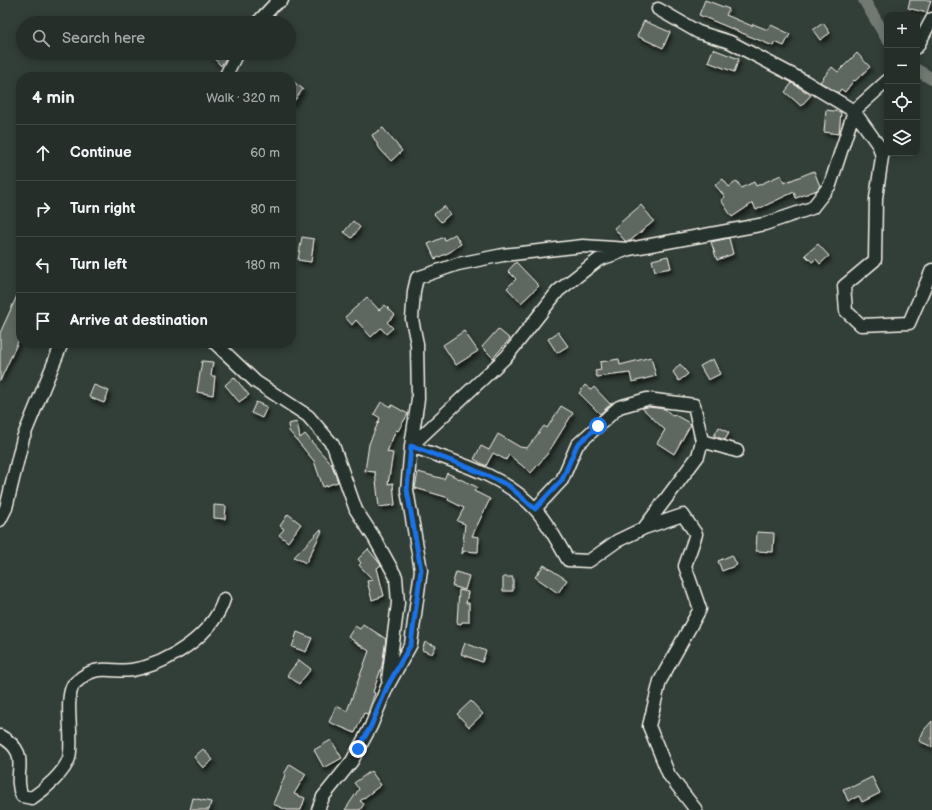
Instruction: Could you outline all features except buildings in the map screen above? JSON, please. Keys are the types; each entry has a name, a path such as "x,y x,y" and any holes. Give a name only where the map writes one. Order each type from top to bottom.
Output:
{"street":[{"path":"264,16 274,5 282,0"},
{"path":"658,9 698,32 730,42 797,77 854,111 878,146 882,157 876,198 875,260 844,286 846,311 861,325 909,323 932,270"},
{"path":"920,41 932,19"},
{"path":"228,72 234,60"},
{"path":"411,446 507,356 558,291 598,260 629,249 765,224 812,208 830,185 854,111 884,84"},
{"path":"318,810 323,797 352,761 368,733 387,687 411,644 421,570 407,490 411,446 418,399 417,344 412,319 414,291 417,278 458,264 503,256 583,246 629,249"},
{"path":"0,520 6,508 23,438 60,348"},
{"path":"220,348 256,382 308,416 333,444 356,510 375,539 396,577 398,603 387,687"},
{"path":"535,509 562,480 577,445 619,407 647,399 694,405 702,441 698,456 644,528"},
{"path":"702,441 737,451"},
{"path":"411,446 465,466 508,485 535,509 568,560 589,561 617,541 644,528 683,515 696,534 685,566 700,609 660,681 649,726 669,774 696,810"},
{"path":"0,736 17,749 21,763 18,789 22,796 32,798 50,784 69,759 70,698 74,685 84,676 105,668 131,670 172,657 204,632 222,605 224,599"}],"waterway":[{"path":"864,0 884,34"},
{"path":"920,72 932,79"}],"route":[{"path":"358,749 371,726 387,687 411,644 421,570 407,490 411,446 465,466 508,485 535,509 562,480 577,445 598,426"}]}
